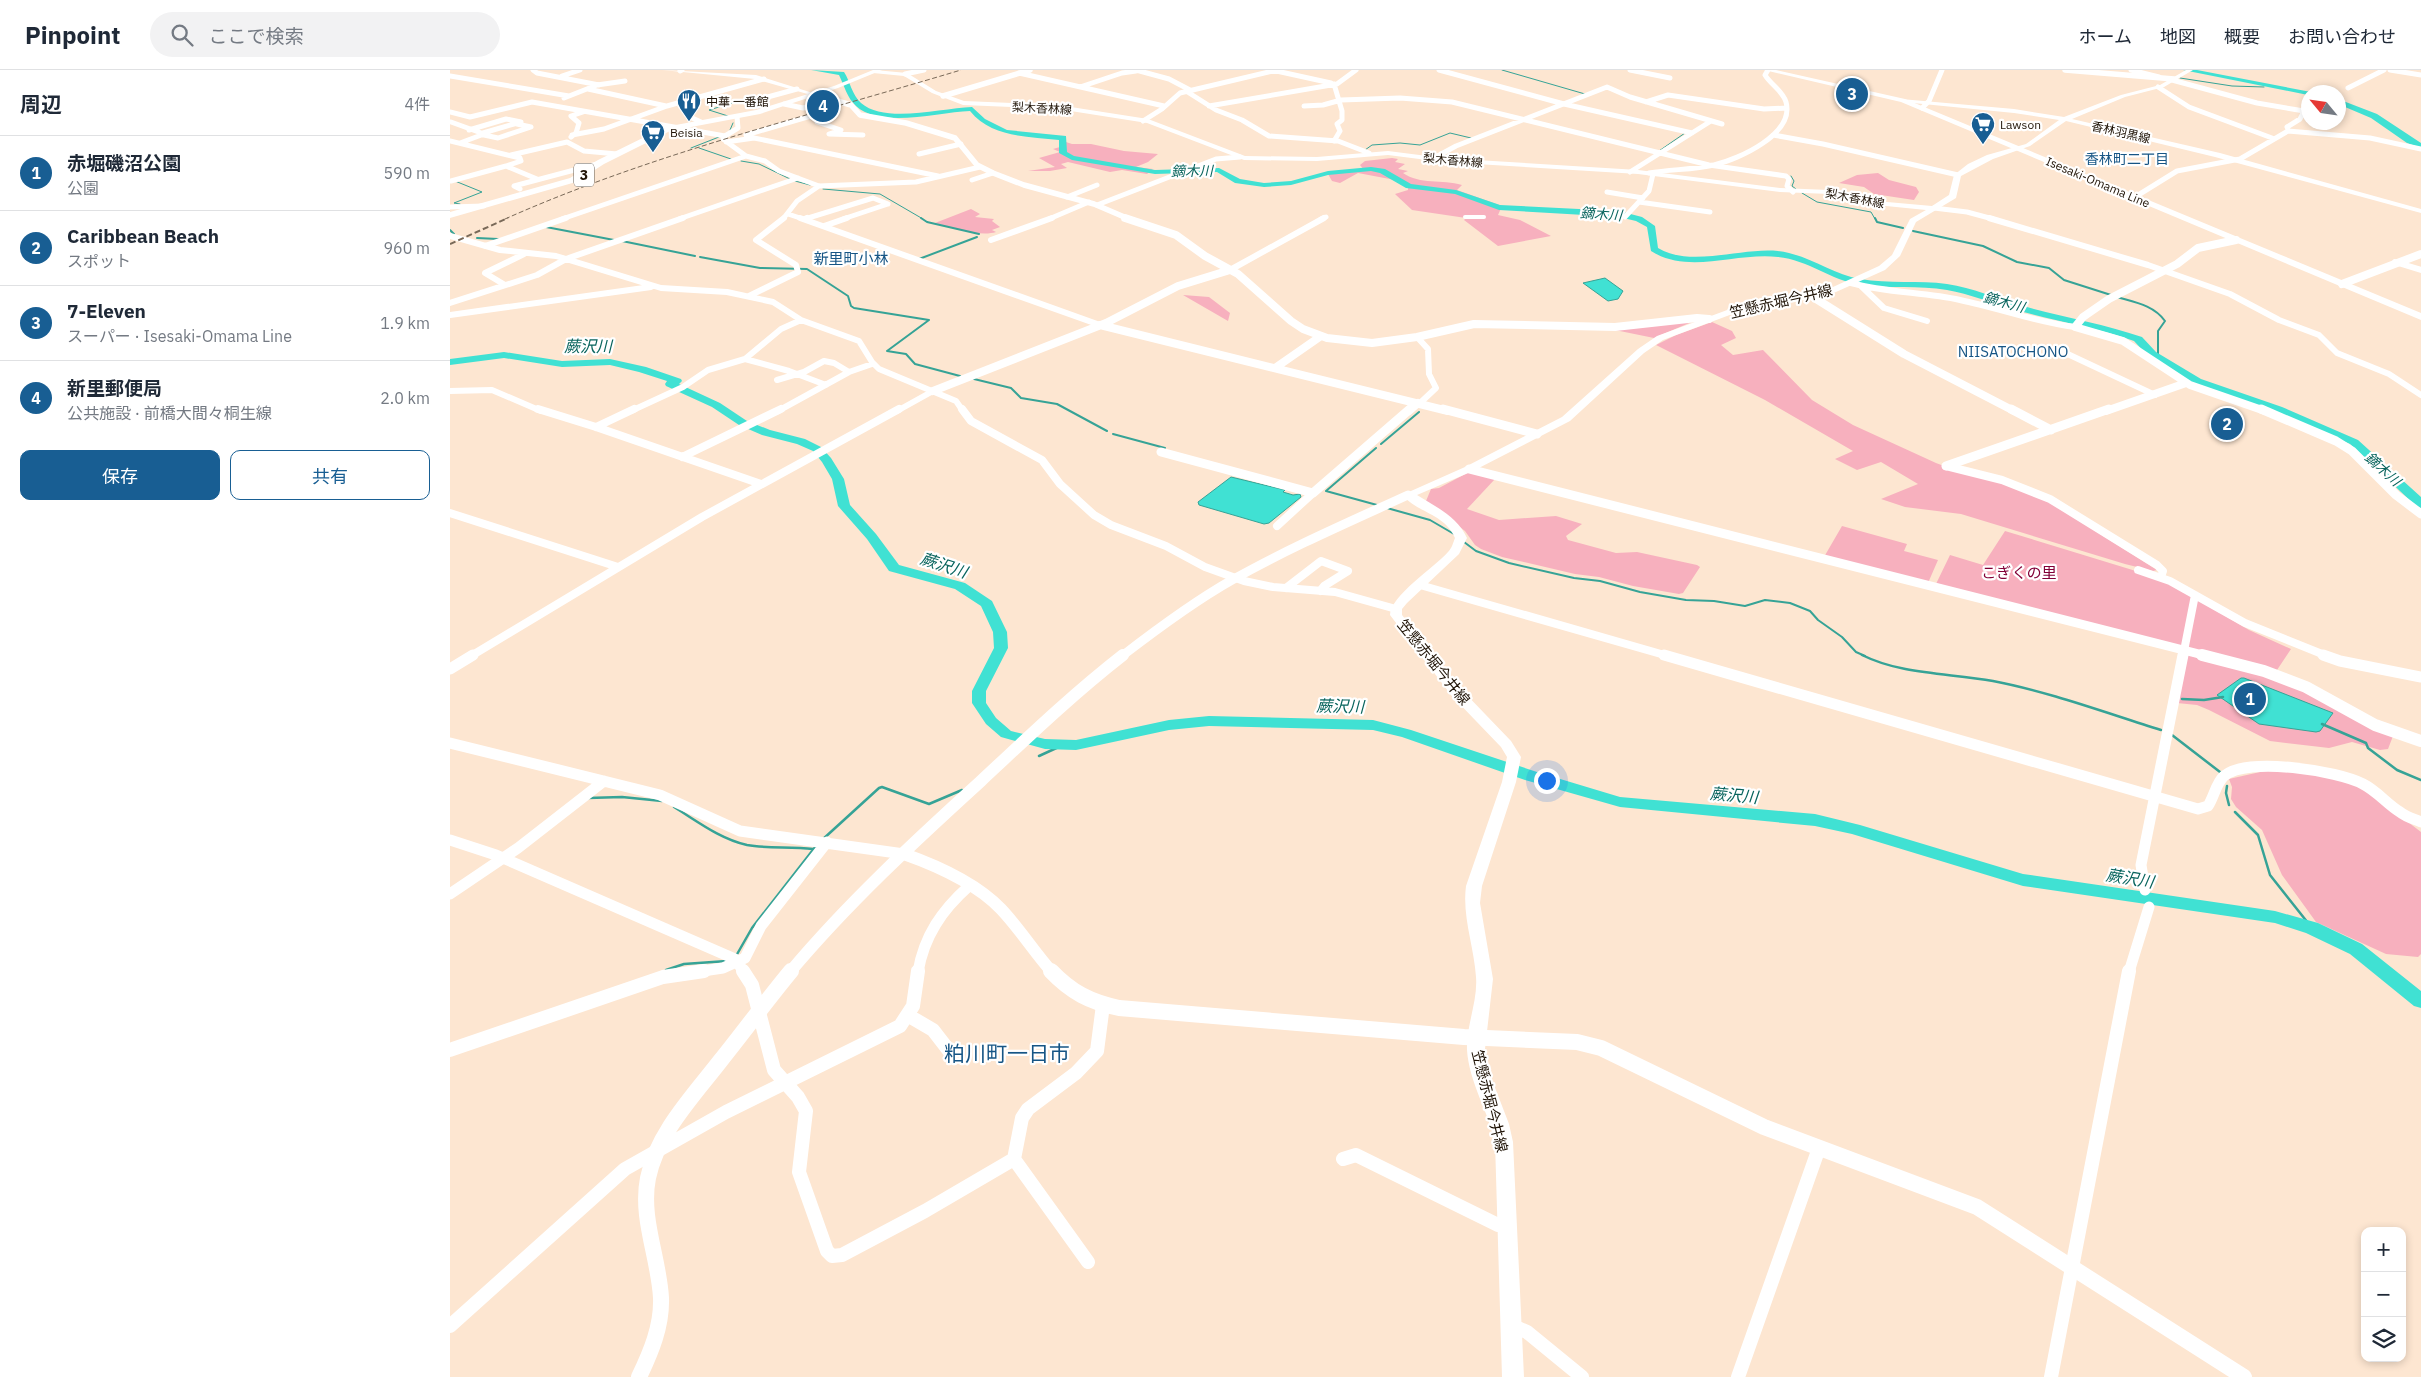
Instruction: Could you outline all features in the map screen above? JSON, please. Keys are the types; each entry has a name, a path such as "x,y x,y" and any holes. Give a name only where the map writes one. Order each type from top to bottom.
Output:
{"main road":[{"path":"664,70 681,70 764,79 813,94"},
{"name":"Isesaki-Omama Line","path":"1767,70 1903,100 2421,317"},
{"name":"梨木香林線","path":"877,71 905,74 943,96 968,104 1058,107 1144,121 1240,158 1317,159 1368,153 1388,153 1432,159 1651,174 1793,192 1829,192 1876,203 1934,208"},
{"name":"3","path":"450,215 573,180 597,164 674,127 737,117 784,104 877,71"},
{"path":"1934,208 1953,196 1958,175 1984,159 2031,143 2065,119 2123,96 2158,87 2189,71"},
{"name":"香林羽黒線","path":"1903,100 1929,101 2065,119 2235,160 2421,211"},
{"name":"笠懸赤堀今井線","path":"1408,495 1469,469 1566,419 1650,344 1668,334 1751,306 1813,297 1856,282 1868,272 1893,260 1912,223 1934,208"},
{"name":"笠懸赤堀今井線","path":"1408,495 1442,516 1456,528 1461,538 1455,552 1396,610 1396,615 1452,687 1513,753 1512,771 1472,894 1485,979 1476,1038 1480,1072 1500,1124 1504,1142 1513,1377"}],"street":[{"path":"533,70 537,74 562,76 599,85"},
{"path":"562,76 580,70"},
{"path":"905,74 924,70"},
{"path":"943,96 1030,70"},
{"path":"1078,87 1122,72 1136,70 1169,79 1188,90 1209,106 1242,120 1269,136 1346,143 1368,153"},
{"path":"1144,121 1174,96 1188,90 1274,70 1334,84"},
{"path":"1209,106 1334,84 1356,70"},
{"path":"1439,70 1564,104 1692,133"},
{"path":"1630,70 1670,78"},
{"path":"1658,76 1670,70"},
{"path":"1626,215 1649,191 1651,174 1713,165 1744,154 1773,134 1787,118 1784,97 1771,86 1766,77 1765,72 1767,70"},
{"path":"1922,108 1929,101 1942,70"},
{"path":"2065,70 2159,77"},
{"path":"2131,70 2173,80 2188,86 2239,96 2257,103 2304,111 2300,119 2287,127 2290,131"},
{"path":"2348,88 2384,70"},
{"path":"2390,70 2421,75"},
{"path":"1019,73 1164,106"},
{"path":"450,76 569,96"},
{"path":"572,135 604,129 667,106 764,79"},
{"path":"546,104 599,85 625,81"},
{"path":"1334,84 1342,120 1337,124 1340,131 1334,141"},
{"path":"1432,159 1450,148 1607,87 1646,102 1722,124"},
{"path":"2158,87 2189,108 2272,138 2290,131 2370,138 2421,148"},
{"path":"588,89 667,106"},
{"path":"764,98 797,89"},
{"path":"813,94 850,104 860,115 911,124 955,138 980,167 993,173 1020,184 1089,202 1129,220 1176,235 1205,256 1247,281 1291,321 1320,336 1372,343 1417,337 1474,324 1616,327 1697,318 1709,319"},
{"path":"1646,102 1668,95 1766,109 1786,108"},
{"path":"1304,106 1323,105 1339,100 1402,98 1452,102 1713,165 1788,177 1787,186 1793,192"},
{"path":"784,104 803,108 833,100"},
{"path":"450,112 470,116 530,102 546,104 674,127 726,140 754,138 941,176"},
{"path":"567,142 576,132 579,123 571,116 587,111"},
{"path":"726,140 820,113 830,118 818,122 841,130 829,134 863,135"},
{"path":"690,117 700,122"},
{"path":"726,140 738,128 737,117"},
{"path":"460,143 521,122 506,119 469,130"},
{"path":"1630,172 1711,121"},
{"path":"451,122 469,130 498,138 531,127 517,124"},
{"path":"1773,134 1958,175"},
{"path":"2135,198 2177,171 2235,160 2272,142 2272,138"},
{"path":"726,140 746,156 765,161 780,171 819,186 913,183 980,167"},
{"path":"450,142 511,155 522,161 451,181"},
{"path":"511,155 567,142 584,151 617,154"},
{"path":"919,154 961,144"},
{"path":"484,246 746,156"},
{"path":"1097,205 1155,181 1192,170 1217,158 1240,158"},
{"path":"520,189 514,186 597,164"},
{"path":"506,166 537,179"},
{"path":"972,180 993,173"},
{"path":"450,303 537,275 566,259 798,178"},
{"path":"1067,196 1097,185"},
{"path":"749,296 798,271 796,265 756,240 782,221 793,205 819,186"},
{"path":"1607,192 1710,212"},
{"path":"806,219 874,198 888,204 824,226"},
{"path":"991,240 1053,218 1089,202"},
{"path":"450,207 484,206"},
{"path":"1934,208 1967,212 2139,262 2230,294 2279,320 2319,335 2337,353 2390,374 2421,395"},
{"path":"788,214 1100,325 1539,433"},
{"path":"450,669 618,567 762,484 933,391 1100,325 1178,286 1230,270 1326,217"},
{"path":"1465,217 1484,217"},
{"path":"450,236 484,246 525,253 552,255 654,286 749,296 777,304 801,320 859,341 864,346 872,364 956,401 971,421 1042,460 1060,484 1103,521 1134,535 1166,546 1205,567 1235,578 1263,585 1344,594 1396,610"},
{"path":"2077,324 2109,299 2182,260 2202,246 2234,239"},
{"path":"505,285 485,273 525,253"},
{"path":"2342,284 2395,262 2421,254"},
{"path":"2395,262 2421,270"},
{"path":"1856,282 1895,293 1959,300 2025,318 2077,324 2123,341 2186,383 2285,418 2336,441 2352,451 2396,495 2421,514"},
{"path":"1856,282 1884,308 1927,321"},
{"path":"450,315 548,304 603,293 654,286"},
{"path":"1813,297 1904,354 2052,430"},
{"path":"596,427 683,386 708,370 745,359 781,329 801,320"},
{"path":"1275,368 1320,336"},
{"path":"1277,526 1436,388 1429,374 1428,349 1417,337"},
{"path":"2057,349 2155,395"},
{"path":"745,359 796,373 826,385"},
{"path":"777,380 824,361 835,364 849,372"},
{"path":"682,457 742,426 786,407 849,372 872,364"},
{"path":"1946,466 2186,383"},
{"path":"450,391 492,390 544,412 596,427 762,484"},
{"path":"1161,452 1313,493"},
{"path":"1946,466 2002,480 2050,499 2157,565 2163,571 2161,577"},
{"path":"1469,469 2286,678 2375,725 2421,742"},
{"path":"638,1377 656,1337 661,1317 660,1285 654,1259 646,1191 647,1176 658,1149 682,1111 757,1013 819,940 904,854 1019,745 1075,693 1127,651 1235,578 1314,536 1408,495"},
{"path":"450,513 618,567"},
{"path":"1286,588 1321,561 1348,571 1324,586 1320,591"},
{"path":"2138,570 2161,577 2244,623 2320,654 2421,677"},
{"path":"1420,585 2203,810 2208,808 2220,780 2227,774 2274,767 2300,767 2338,774 2359,781 2402,814 2421,822"},
{"path":"2145,890 2141,865 2195,595"},
{"path":"450,744 660,795 740,831 827,842 904,854 916,858 969,886 1000,908 1064,986 1081,998 1103,1005 1476,1038 1590,1044 1610,1052 1747,1120 1967,1202 2244,1377"},
{"path":"450,894 503,858 604,781"},
{"path":"450,840 503,858 728,955 738,963 752,986 757,1013 771,1063 778,1076 785,1081 802,1102 806,1111 799,1172 827,1250 832,1256 842,1255 850,1251 925,1211 1014,1159"},
{"path":"450,1050 663,977 723,968 738,963 745,958 761,926 827,842"},
{"path":"450,1326 625,1169 658,1149 785,1081 900,1026 909,1016 917,998 919,965 933,925 946,906 969,886"},
{"path":"2051,1377 2131,963 2149,907"},
{"path":"1088,1262 1014,1159 1022,1118 1028,1108 1095,1056 1100,1040 1099,1014 1103,1005"},
{"path":"909,1016 925,1022 937,1033 950,1052"},
{"path":"1738,1377 1819,1148"},
{"path":"1343,1159 1346,1156 1356,1155 1498,1225 1508,1226"},
{"path":"1512,1325 1527,1332 1582,1377"}],"green space":[{"path":"1063,141 1072,144 1091,144 1124,151 1158,154 1148,162 1136,167 1153,169 1147,174 1122,170 1110,172 1068,162 1061,164 1067,168 1050,171 1028,171 1055,167 1039,158 1060,152 1053,149 1060,147"},
{"path":"1398,159 1395,162 1405,164 1398,169 1408,171 1403,173 1410,177 1462,185 1457,190 1502,206 1498,215 1520,220 1551,236 1498,246 1464,220 1466,218 1412,210 1395,194 1408,190 1408,187 1395,180 1358,173 1340,183 1332,181 1328,174 1364,170 1360,165 1365,161"},
{"path":"1878,173 1889,180 1916,187 1919,192 1914,200 1874,194 1864,187 1839,183 1857,175"},
{"path":"971,209 980,214 975,217 994,219 992,221 1000,227 992,230 996,232 982,233 935,223"},
{"path":"1183,295 1209,297 1230,313 1228,321"},
{"path":"1694,321 1654,338 1610,329"},
{"path":"1712,322 1732,331 1736,338 1721,345 1733,355 1763,350 1812,400 1853,425 1936,463 1960,472 1987,478 2048,501 2157,570 2153,571 2125,564 1961,514 1905,507 1881,499 1918,484 1881,462 1857,470 1835,459 1853,451 1765,400 1656,345 1676,335"},
{"path":"1469,472 1495,479 1467,509 1499,520 1556,516 1582,524 1566,536 1568,540 1616,553 1637,552 1700,567 1683,593 1679,594 1633,586 1599,577 1575,574 1502,557 1481,549 1475,545 1465,531 1426,501 1431,489 1439,488"},
{"path":"1842,526 1907,544 1904,551 1938,560 1928,583 1824,557"},
{"name":"こぎくの里","path":"2005,531 2162,579 2249,630 2291,649 2277,670 1935,586 1950,555 1983,565"},
{"path":"2188,655 2287,683 2393,736 2388,749 2380,750 2352,742 2329,748 2270,741 2197,705 2177,703"},
{"path":"2269,770 2305,771 2357,783 2421,832 2421,954 2418,957 2386,954 2316,922 2282,875 2262,830 2236,807 2231,799 2232,787 2229,779"}],"water":[{"path":"1605,278 1623,291 1618,299 1608,301 1583,283"},
{"path":"1231,477 1285,490 1283,492 1293,495 1300,494 1301,497 1269,523 1264,524 1199,505 1198,502"},
{"path":"2241,678 2333,713 2320,731 2316,732 2259,724 2217,695"}],"waterway":[{"name":"鏑木川","path":"814,70 842,73 855,100 868,111 881,114 912,115 972,109 982,121 1005,132 1063,138 1063,153 1072,158 1155,172 1219,170 1238,181 1264,185 1291,183 1328,173 1371,169 1382,171 1409,186 1456,192 1499,207 1619,214 1639,219 1651,226 1654,249 1662,254 1700,260 1778,254 1808,261 1834,275 1860,282 1947,287 1985,296 2016,307 2138,339 2152,354 2197,381 2278,409 2354,442 2421,504"},
{"path":"1502,70 1585,94 1583,94"},
{"path":"2186,70 2301,92"},
{"path":"2180,78 2232,86 2264,87"},
{"path":"728,116 709,110 746,99"},
{"path":"2346,104 2374,116 2410,141 2421,146"},
{"path":"730,130 733,123"},
{"path":"1365,150 1372,145 1400,143 1420,145 1450,133 1471,138"},
{"path":"1659,151 1685,133"},
{"path":"691,148 719,137"},
{"path":"699,148 731,159"},
{"path":"741,161 759,164 790,179"},
{"path":"1791,176 1794,181 1792,186 1796,189"},
{"path":"455,181 482,192 454,203 460,204"},
{"path":"795,181 810,185"},
{"path":"823,189 880,194 923,219"},
{"path":"1802,193 1817,202 1871,212 1875,219"},
{"path":"921,218 927,222 979,234"},
{"path":"1875,218 1877,222 1903,228"},
{"path":"546,227 614,240"},
{"path":"450,230 454,234"},
{"path":"1913,231 1983,246 2017,262 2049,268 2064,280 2111,295"},
{"path":"919,259 977,237"},
{"path":"477,238 498,239"},
{"path":"622,241 695,256"},
{"path":"700,257 760,268 807,269 848,296 851,306 854,308 929,320 887,351 906,354 915,364 960,376"},
{"path":"2117,297 2149,308 2165,321 2158,331 2158,357"},
{"name":"蕨沢川","path":"450,362 504,355 562,364 610,362 642,369 677,381 670,384 716,405 743,423 766,433 801,441 817,449 827,460 838,479 844,506 872,537 894,568 960,586 987,604 1000,632 1001,648 986,674 979,691 979,703 991,721 1006,734 1045,744 1076,745 1169,725 1209,721 1373,725 1406,733 1531,776 1620,802 1815,820 1854,829 2023,880 2275,917 2312,928 2356,949 2421,1001"},
{"path":"974,379 1011,388 1021,398 1057,404 1107,431"},
{"path":"1381,444 1419,412"},
{"path":"1113,434 1165,448"},
{"path":"1376,448 1326,491 1377,505"},
{"path":"1387,508 1430,520 1454,534"},
{"path":"1464,542 1476,551 1509,563 1574,578 1600,581 1640,592 1686,600 1714,601 1745,606 1765,600 1790,603 1810,611 1818,620 1842,637 1856,652 1865,656"},
{"path":"1862,655 1877,662 1910,670 1977,678 2014,686 2057,697 2161,730"},
{"path":"2182,699 2204,700 2223,697"},
{"path":"2322,724 2366,743 2368,748 2397,770 2421,780"},
{"path":"2172,735 2220,772"},
{"path":"1039,756 1063,745"},
{"path":"2227,786 2226,793 2229,805"},
{"path":"822,840 879,788 882,787 929,804 962,790"},
{"path":"588,798 622,797 662,801"},
{"path":"674,807 709,829 737,842 755,846 813,849"},
{"path":"2235,812 2258,835 2270,875 2312,928"},
{"path":"736,956 752,928 816,846"},
{"path":"666,970 684,964 727,961"}],"railway":[{"path":"505,219 560,196 673,155 961,70"},
{"path":"450,244 508,218"}],"place":[{"name":"7-Eleven","path":"1852,94"},
{"name":"新里郵便局","path":"823,106"},
{"name":"中華 一番館","path":"689,122"},
{"name":"Lawson","path":"1983,145"},
{"name":"Beisia","path":"653,153"},
{"name":"Caribbean Beach","path":"2227,424"},
{"name":"赤堀磯沼公園","path":"2250,699"}],"district":[{"name":"香林町二丁目","path":"2127,159"},
{"name":"新里町小林","path":"851,258"},
{"name":"NIISATOCHONO","path":"2013,351"},
{"name":"粕川町一日市","path":"1007,1053"}]}
